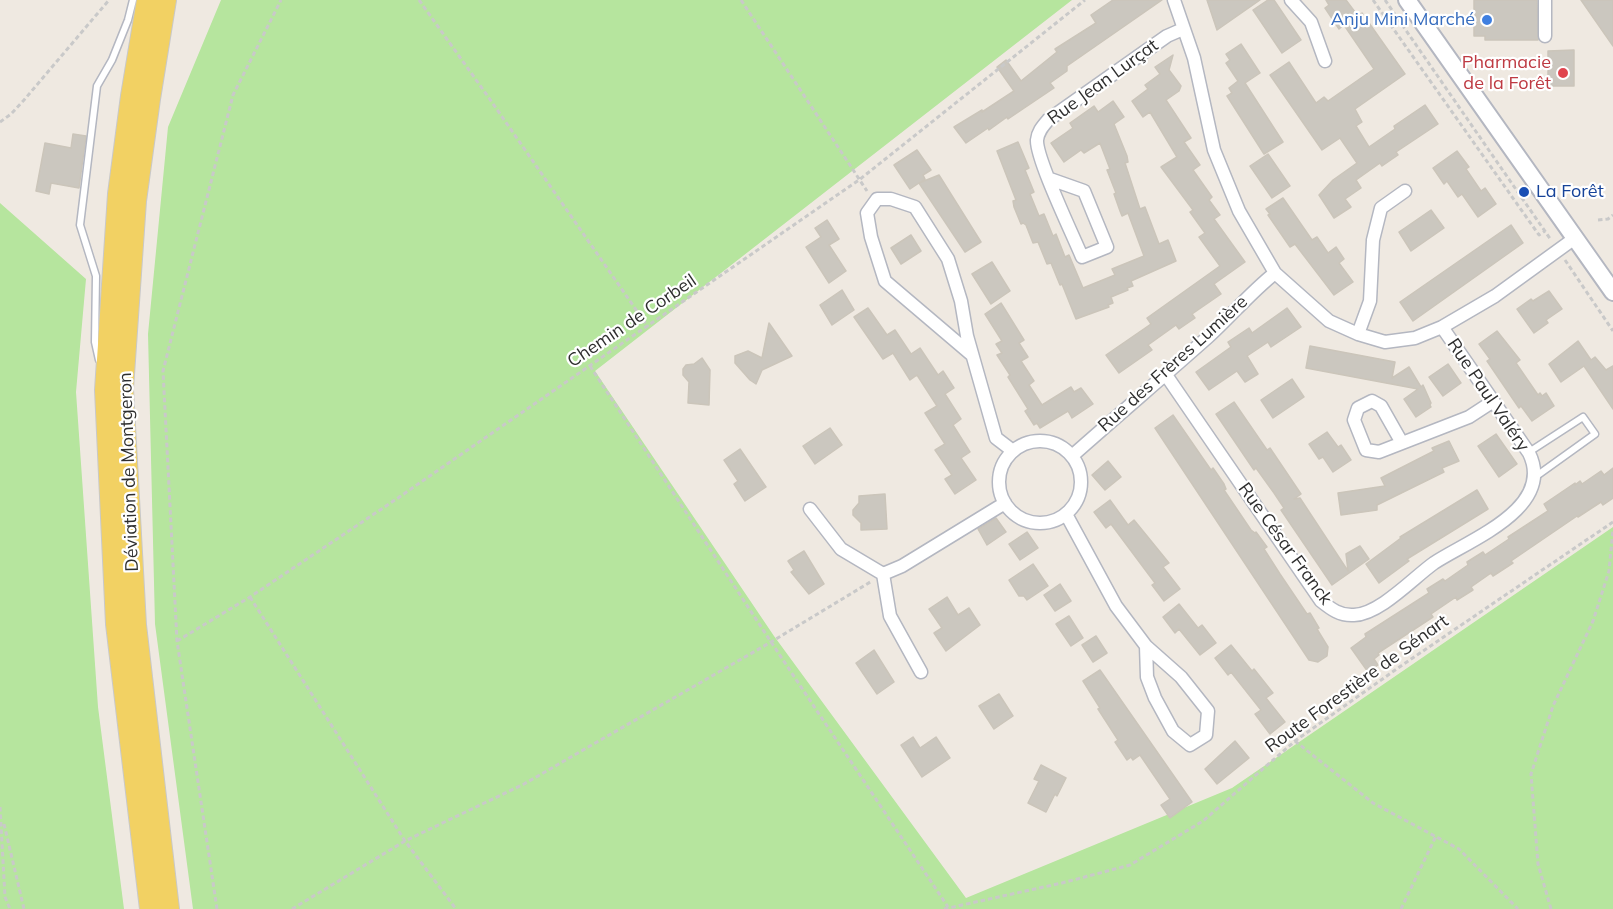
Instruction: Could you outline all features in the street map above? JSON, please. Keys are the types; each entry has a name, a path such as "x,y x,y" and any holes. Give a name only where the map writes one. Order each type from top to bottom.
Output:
{"main road":[{"name":"Déviation de Montgeron","path":"147,0 118,194 105,390 116,624 150,909"},
{"name":"Déviation de Montgeron","path":"166,0 136,201 123,389 136,625 169,909"},
{"path":"1407,0 1566,245 1613,292"}],"street":[{"path":"1174,0 1194,58 1214,150 1227,187 1275,273 1329,321 1358,334 1385,342 1415,338 1442,327 1495,296 1566,245"},
{"path":"1291,0 1311,22 1325,62"},
{"path":"1545,0 1545,36"},
{"name":"Rue Jean Lurçat","path":"1050,179 1084,191 1107,247 1082,257 1038,150 1037,138 1040,128 1167,36 1183,29"},
{"path":"1358,334 1370,301 1374,240 1381,208 1405,191"},
{"path":"972,355 885,281 870,237 867,213 877,199 891,199 915,207 948,258 961,301 972,355 996,438 1013,451"},
{"name":"Rue des Frères Lumière","path":"1072,456 1166,375 1260,284 1275,273"},
{"name":"Rue Paul Valéry","path":"1442,327 1529,453 1534,465 1534,477"},
{"name":"Rue César Franck","path":"1166,375 1321,601 1336,613 1354,616 1372,610 1434,563 1503,523 1526,498 1534,477"},
{"path":"1402,443 1381,406 1372,401 1358,408 1354,420 1366,450 1379,452 1469,417 1492,402"},
{"path":"1039,440 1057,444 1072,456 1079,468 1081,489 1076,502 1066,514 1054,521 1043,523 1029,521 1015,514 1005,503 999,479 1004,462 1013,451 1025,443 1039,440"},
{"path":"884,574 902,566 1005,503"},
{"path":"810,509 841,549 884,574"},
{"path":"1066,514 1116,606 1146,646 1181,677 1208,711 1206,735 1190,745 1173,731 1155,699 1147,677 1146,646"},
{"path":"884,574 890,616 921,672"}],"lane":[{"path":"105,390 95,342 96,276 80,225 97,86 112,60 128,20 133,0"},
{"path":"1529,453 1583,417 1595,434 1534,477"}],"path":[{"path":"0,122 24,100 109,0"},
{"path":"217,909 177,640 163,371 232,95 281,0"},
{"path":"419,0 648,327"},
{"path":"741,0 875,202"},
{"name":"Chemin de Corbeil","path":"177,640 250,597 860,180 1085,0"},
{"path":"1373,0 1539,235 1552,226 1566,245 1613,331"},
{"path":"1385,0 1545,231 1566,245"},
{"path":"1598,220 1608,219 1613,215"},
{"path":"590,366 946,908"},
{"name":"Route Forestière de Sénart","path":"946,908 1062,883 1130,865 1203,822 1295,741 1613,522"},
{"path":"1551,909 1538,864 1531,774 1553,706 1593,621 1609,571 1613,529"},
{"path":"292,909 405,841 524,784 884,574"},
{"path":"250,597 405,841 456,909"},
{"path":"1295,741 1373,803 1459,849 1518,909"},
{"path":"1,811 5,897 10,909"},
{"path":"1,811 24,909"},
{"path":"1401,909 1436,836"}],"green space":[{"path":"221,0 1072,0 595,371 774,636 966,898 1232,788 1613,527 1613,909 193,909 155,624 148,334 168,127"},
{"path":"0,203 86,279 76,392 98,707 124,909 0,909"}],"building":[{"path":"1113,0 1162,0 1067,66 1067,71 1050,83 1054,88 1008,119 1007,117 966,143 954,127 1014,91 997,67 1006,60 1021,81 1057,52 1055,49 1096,23 1091,15"},
{"path":"1207,0 1260,0 1217,30"},
{"path":"1268,0 1274,0 1301,40 1282,53 1253,10"},
{"path":"1326,0 1346,0 1358,16 1362,13 1405,74 1355,109 1362,122 1356,126 1369,147 1395,129 1394,126 1425,105 1438,124 1396,152 1398,155 1382,166 1380,163 1356,180 1361,188 1345,199 1351,207 1334,218 1319,195 1333,180 1357,163 1340,138 1322,150 1270,75 1289,62 1316,103 1324,97 1328,101 1374,69 1344,25 1339,29 1325,8 1329,5"},
{"path":"1474,0 1537,0 1538,40 1485,40 1485,36 1474,36"},
{"path":"1581,0 1613,0 1613,46"},
{"path":"1241,44 1260,73 1245,83 1283,142 1264,154 1227,96 1232,93 1229,88 1238,81 1226,63 1230,60 1226,54"},
{"name":"Pharmacie de la Forêt","path":"1574,50 1574,86 1548,86 1548,51"},
{"path":"1173,55 1169,70 1181,86 1179,91 1166,100 1191,138 1184,142 1200,165 1193,170 1212,197 1209,200 1220,215 1214,219 1245,262 1214,284 1221,294 1192,314 1195,318 1179,329 1176,325 1148,345 1152,350 1119,373 1106,355 1151,324 1147,318 1220,266 1199,237 1205,233 1190,212 1193,210 1161,167 1177,157 1150,112 1143,117 1132,101 1148,89 1145,85 1160,74 1155,67"},
{"path":"1113,101 1124,117 1114,124 1127,156 1128,162 1125,163 1140,209 1145,207 1159,244 1168,240 1176,261 1131,281 1133,286 1127,288 1128,290 1111,297 1113,303 1108,305 1109,307 1076,319 1051,263 1047,264 1038,242 1033,243 1026,225 1021,224 1014,207 1013,201 1016,200 997,151 1018,142 1029,168 1025,170 1034,192 1030,194 1039,216 1044,214 1053,236 1056,234 1065,257 1069,255 1083,288 1115,275 1112,269 1144,256 1128,213 1122,216 1120,211 1107,170 1110,169 1100,143 1084,153 1081,150 1064,162 1051,143 1073,128 1070,123 1094,106 1098,112"},
{"path":"73,134 86,136 79,188 51,183 49,194 36,191 45,143 71,148"},
{"path":"917,150 931,170 923,175 925,179 910,189 894,165"},
{"path":"1457,151 1469,167 1466,169 1481,191 1485,188 1496,204 1478,217 1462,194 1458,197 1447,181 1444,184 1433,168"},
{"path":"1268,154 1290,186 1272,198 1250,166"},
{"path":"939,175 981,242 965,252 919,183"},
{"path":"1283,198 1312,240 1317,237 1328,253 1336,247 1344,259 1339,263 1353,282 1334,295 1295,244 1290,247 1268,215 1270,214 1266,209"},
{"path":"1431,210 1444,228 1411,251 1399,232"},
{"path":"827,220 839,239 829,245 846,271 829,283 806,247 821,237 815,228"},
{"path":"1511,225 1523,243 1413,321 1400,302"},
{"path":"911,235 921,251 901,264 891,248"},
{"path":"992,262 1010,291 991,304 972,274"},
{"path":"842,290 854,310 832,325 820,305"},
{"path":"1549,291 1562,309 1546,320 1548,323 1534,333 1517,309 1531,299 1533,301"},
{"path":"1001,303 1024,340 1019,343 1028,357 1021,361 1034,381 1029,385 1042,405 1071,387 1074,392 1081,388 1093,404 1072,418 1068,411 1040,428 1037,423 1034,425 1025,411 1028,409 997,355 1002,353 996,344 1002,341 985,314"},
{"path":"868,308 887,335 895,330 911,354 920,348 938,375 943,371 954,388 945,394 961,419 953,425 970,452 961,458 976,480 955,494 945,479 952,475 935,450 945,444 925,413 937,406 917,375 910,380 893,353 883,359 854,317"},
{"path":"1287,308 1301,327 1271,347 1268,342 1247,356 1258,374 1245,382 1237,371 1209,390 1196,372 1231,347 1228,342 1249,328 1252,333"},
{"path":"769,323 792,356 762,370 756,384 735,363 735,356 748,351 762,358"},
{"path":"1497,331 1520,360 1516,363 1538,395 1540,393 1542,396 1546,393 1554,406 1532,421 1521,406 1519,408 1487,361 1490,359 1479,344"},
{"path":"1578,341 1591,360 1595,357 1606,370 1613,366 1613,409 1584,366 1561,382 1549,364"},
{"path":"1310,346 1395,362 1392,378 1409,367 1421,387 1423,385 1431,407 1416,417 1404,399 1418,389 1306,368"},
{"path":"702,358 710,370 709,405 688,403 689,382 683,375 686,365 694,364"},
{"path":"1448,364 1461,383 1443,396 1429,377"},
{"path":"1292,379 1304,397 1273,418 1261,400"},
{"path":"1234,402 1267,450 1270,448 1301,494 1294,499 1300,498 1348,571 1346,554 1360,546 1369,559 1332,585 1281,510 1284,508 1274,493 1256,468 1254,470 1216,414"},
{"path":"1173,415 1211,470 1213,468 1224,484 1226,489 1224,490 1251,530 1256,532 1267,547 1264,549 1280,574 1319,628 1317,629 1328,647 1327,656 1318,662 1309,660 1155,428"},
{"path":"830,428 842,445 815,464 803,446"},
{"path":"1327,432 1338,447 1341,445 1351,460 1333,472 1323,457 1319,459 1309,444"},
{"path":"1496,434 1517,464 1499,477 1478,446"},
{"path":"1449,441 1459,461 1442,468 1444,472 1377,505 1377,510 1341,515 1338,493 1385,486 1381,478 1434,451 1432,448"},
{"path":"740,449 766,487 745,501 734,484 738,481 724,460"},
{"path":"1108,461 1121,477 1105,490 1092,475"},
{"path":"1613,468 1613,498 1577,516 1511,561 1513,563 1493,576 1491,573 1471,587 1473,590 1457,600 1456,597 1431,614 1433,617 1378,653 1379,655 1374,659 1378,665 1368,672 1351,648 1366,637 1365,634 1429,593 1427,589 1443,579 1445,581 1468,565 1467,562 1483,552 1485,555 1548,511 1544,504 1575,483 1575,485 1580,481 1582,484 1601,471 1604,475"},
{"path":"1477,490 1488,509 1407,559 1409,561 1379,583 1366,564 1400,537"},
{"path":"885,494 887,529 861,530 861,523 853,515 853,510 859,503 859,496"},
{"path":"1110,500 1128,525 1134,520 1169,563 1163,567 1180,589 1164,601 1152,585 1155,583 1111,524 1106,528 1094,512"},
{"path":"996,518 1006,532 987,545 978,529"},
{"path":"1027,532 1038,548 1020,560 1009,544"},
{"path":"804,551 824,584 809,594 791,572 794,570 788,561"},
{"path":"1033,564 1048,586 1027,600 1024,596 1019,596 1009,580"},
{"path":"1060,584 1071,601 1055,611 1044,595"},
{"path":"947,597 958,615 969,608 980,625 946,651 934,633 942,628 929,609"},
{"path":"1179,604 1198,628 1202,625 1216,643 1200,655 1179,629 1175,633 1163,617"},
{"path":"1069,616 1083,638 1071,646 1056,624"},
{"path":"1096,636 1107,653 1093,662 1082,645"},
{"path":"1231,645 1273,693 1266,698 1285,722 1270,734 1255,714 1261,710 1231,672 1228,675 1215,658"},
{"path":"874,650 894,682 877,694 856,663"},
{"path":"1100,670 1192,802 1170,818 1161,805 1170,799 1140,755 1133,760 1131,757 1127,760 1115,742 1118,740 1083,681"},
{"path":"999,694 1013,716 994,729 979,706"},
{"path":"913,737 920,748 936,737 950,758 922,777 901,745"},
{"path":"1235,741 1249,758 1217,784 1205,769"},
{"path":"1041,765 1066,778 1046,812 1028,803 1039,781 1034,779"}],"place":[{"name":"Anju Mini Marché","path":"1487,20"},
{"name":"Pharmacie de la Forêt","path":"1563,73"},
{"name":"La Forêt","path":"1524,192"}]}
